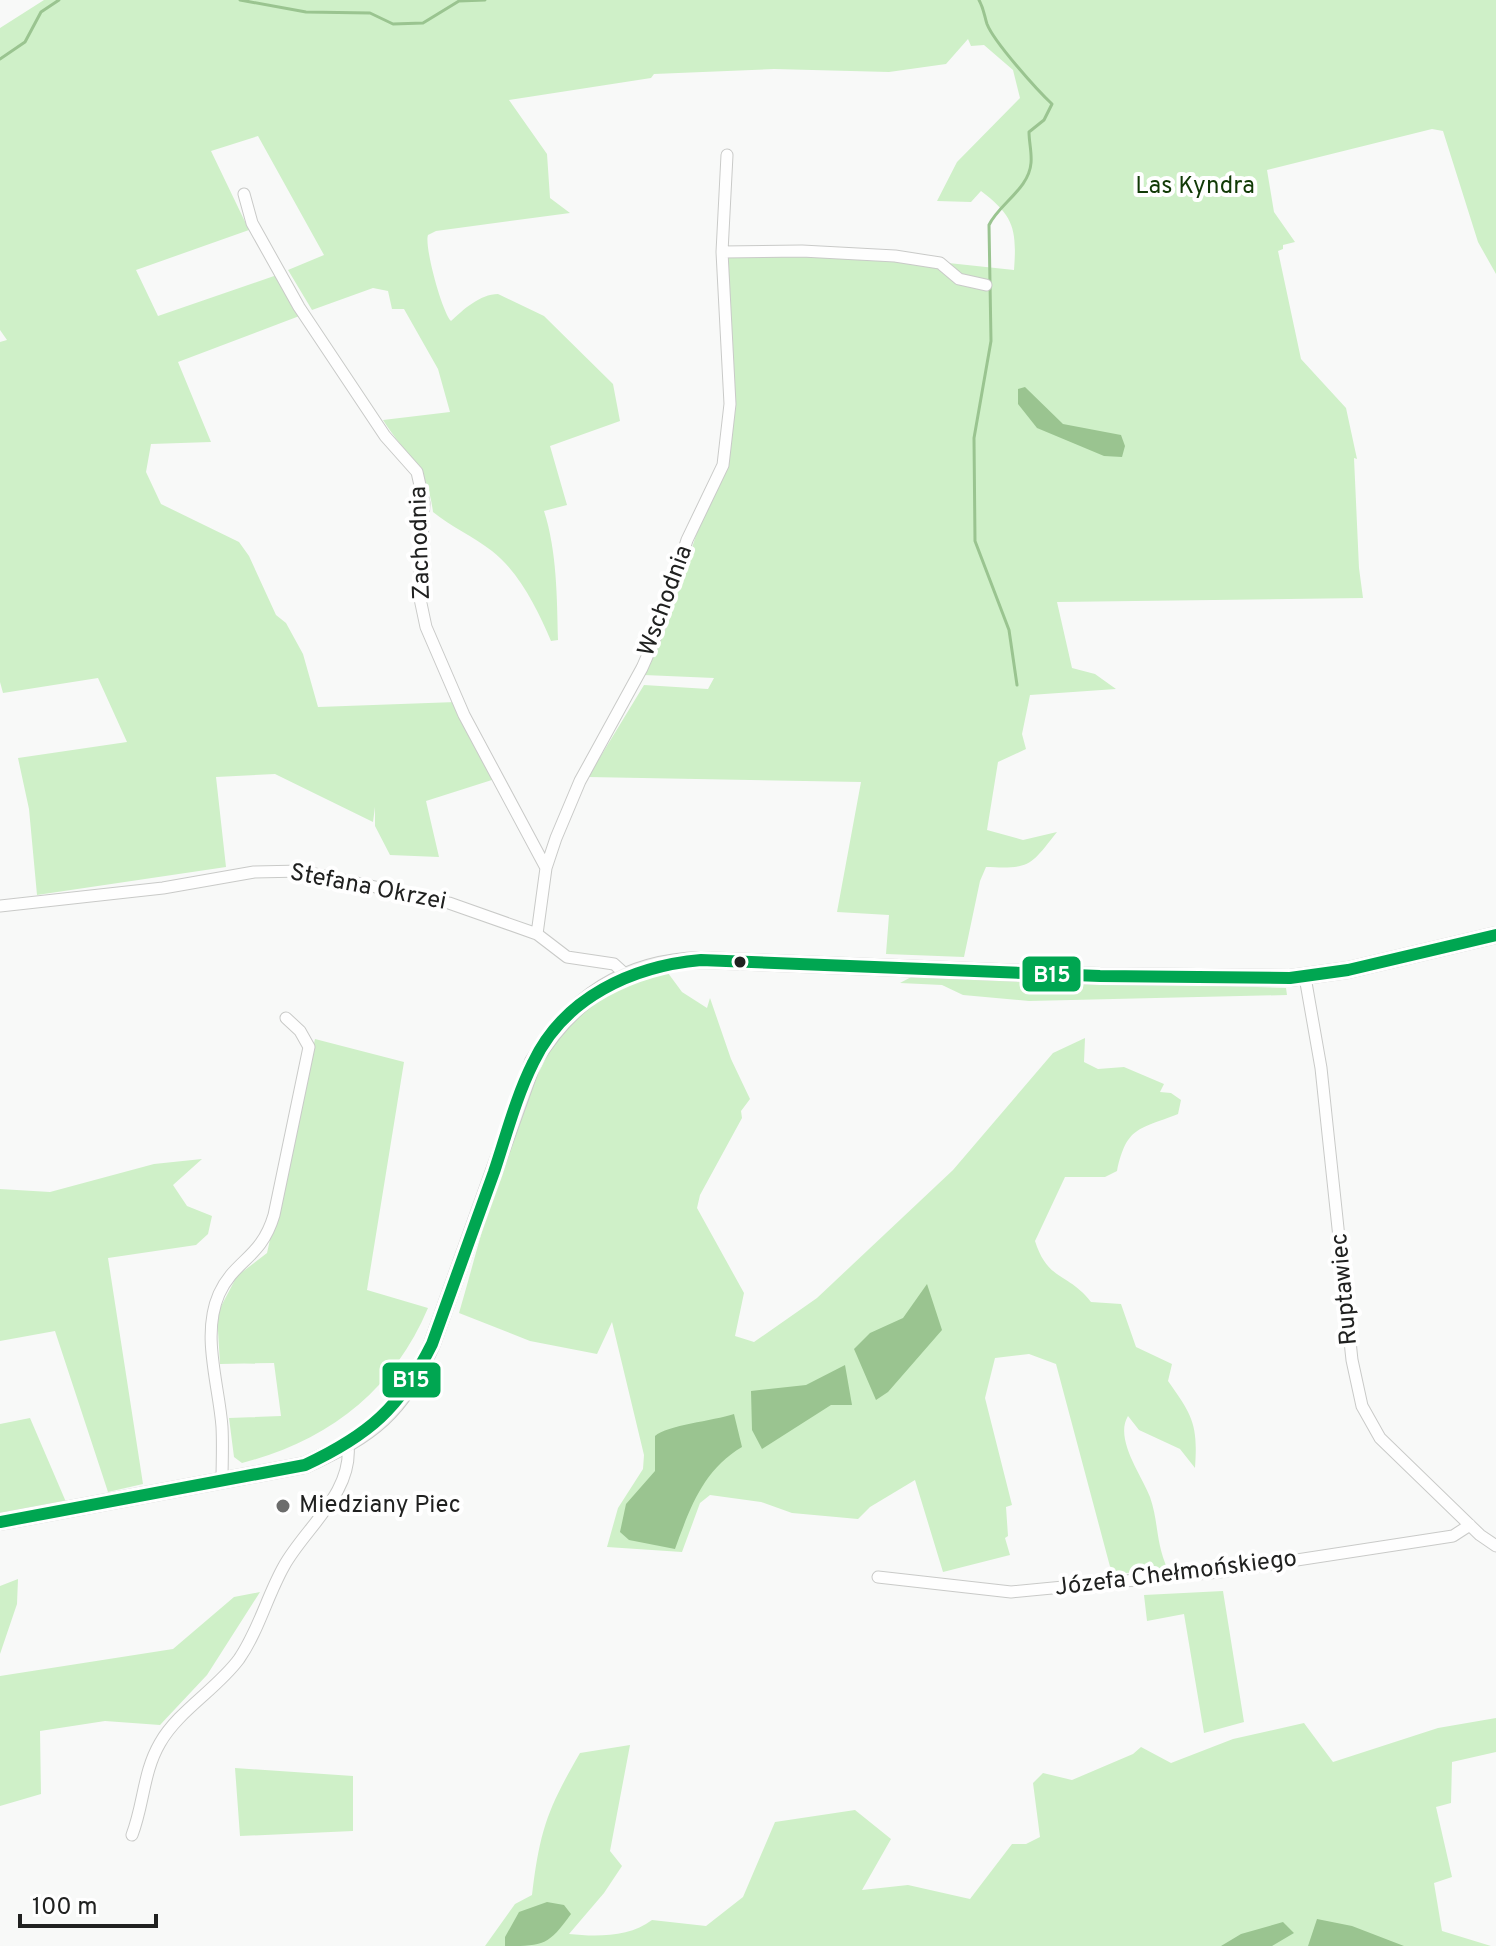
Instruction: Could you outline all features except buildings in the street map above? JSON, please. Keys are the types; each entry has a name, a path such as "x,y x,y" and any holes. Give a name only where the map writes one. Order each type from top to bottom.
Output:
{"street":[{"name":"Wschodnia","path":"537,934 546,868 580,781 616,719 657,634 687,540 723,465 730,404 722,252 727,155"},
{"name":"Zachodnia","path":"244,194 252,223 299,307 378,427 417,472 424,503 419,594 426,627 464,715 546,868"},
{"path":"722,252 802,251 895,256 940,263 959,279 986,285"},
{"name":"Stefana Okrzei","path":"0,906 163,888 254,872 302,871 449,903 537,934 557,952 614,964 625,974"},
{"path":"0,1522 305,1465 348,1445 391,1413 416,1380 432,1344 533,1062 549,1036 571,1011 596,989 625,974 658,963 701,960 1100,976 1305,977 1496,935"},
{"name":"Ruptawiec","path":"1305,977 1321,1068 1352,1360 1362,1406 1380,1438 1496,1546"},
{"path":"222,1482 223,1432 212,1341 214,1310 233,1273 257,1252 267,1238 274,1215 309,1047 300,1031 286,1018"},
{"path":"132,1835 141,1813 145,1777 156,1748 238,1660 258,1626 282,1568 342,1481 348,1445"},
{"name":"Józefa Chełmońskiego","path":"878,1577 1011,1592 1219,1572 1453,1536 1470,1525"}],"green space":[{"name":"Las Kyndra","path":"44,0 1496,0 1496,274 1478,242 1443,131 1432,129 1267,170 1274,212 1295,242 1283,245 1283,249 1278,251 1301,359 1346,408 1357,459 1354,458 1363,598 1057,602 1072,668 1095,674 1116,689 1030,695 1022,734 1026,749 998,762 987,830 1023,840 1057,832 1028,863 1012,867 986,867 980,881 964,957 886,954 889,915 837,912 861,782 588,777 644,685 708,689 714,678 644,675 668,624 702,516 727,456 725,248 1014,270 1015,244 1011,224 992,200 981,191 971,202 937,201 957,162 1020,98 1013,70 984,45 971,46 968,39 946,64 889,72 774,69 654,74 651,78 509,100 547,154 550,198 570,213 436,231 428,235 427,241 439,293 451,321 478,300 498,294 544,316 613,384 620,421 550,446 567,505 544,511 552,542 557,591 558,640 551,641 527,592 502,560 433,512 421,472 383,420 450,412 438,369 404,309 392,309 388,291 373,288 312,310 288,270 324,255 258,136 211,151 249,230 136,270 158,316 277,275 302,315 178,362 211,442 151,444 146,472 161,504 239,542 249,556 276,615 286,623 303,654 318,707 456,702 495,779 426,801 439,857 390,855 375,826 375,807 373,822 275,774 216,777 226,867 37,895 29,809 18,758 127,742 98,678 3,693 0,682 0,342 7,340 0,330 0,28"},
{"path":"668,973 682,992 707,1008 710,998 731,1059 750,1099 741,1111 742,1118 700,1195 697,1208 744,1293 735,1336 754,1342 817,1298 953,1170 1053,1053 1085,1038 1084,1062 1098,1069 1124,1067 1164,1084 1160,1092 1171,1093 1181,1100 1178,1114 1144,1127 1130,1137 1117,1171 1105,1177 1065,1177 1035,1241 1046,1264 1083,1292 1091,1302 1121,1304 1136,1347 1172,1364 1168,1381 1192,1422 1196,1441 1195,1468 1180,1449 1139,1430 1128,1416 1124,1435 1150,1497 1168,1570 1112,1574 1056,1364 1029,1354 995,1358 985,1398 1012,1505 1006,1507 1008,1536 1005,1538 1010,1555 943,1572 915,1480 870,1507 858,1519 792,1513 761,1502 710,1495 700,1503 682,1552 607,1547 618,1508 643,1469 644,1455 612,1322 597,1354 530,1341 459,1313 510,1143 548,1055 570,1021 594,999 630,982"},
{"path":"913,976 1286,988 1287,995 1029,1001 963,995 942,985 900,983"},
{"path":"315,1039 404,1062 367,1290 428,1308 396,1364 354,1408 302,1441 242,1463 234,1457 229,1418 281,1416 274,1363 220,1364 217,1314 237,1276 267,1253"},
{"path":"202,1159 173,1185 187,1206 212,1216 208,1234 196,1245 108,1258 143,1484 108,1492 55,1331 0,1341 0,1189 50,1192 154,1164"},
{"path":"30,1418 66,1502 0,1521 0,1424"},
{"path":"18,1579 17,1604 0,1654 0,1586"},
{"path":"1223,1591 1244,1722 1204,1733 1184,1614 1147,1621 1144,1595"},
{"path":"260,1592 207,1675 160,1725 105,1721 40,1731 41,1794 0,1806 0,1676 173,1649 234,1597"},
{"path":"1496,1718 1496,1752 1452,1762 1451,1803 1436,1807 1452,1877 1434,1883 1442,1931 1491,1946 485,1946 515,1904 532,1895 538,1853 547,1821 580,1753 630,1745 610,1851 622,1866 604,1893 569,1934 602,1935 634,1930 652,1920 706,1926 743,1897 775,1822 855,1810 891,1839 862,1890 908,1885 970,1899 1012,1844 1026,1844 1040,1837 1033,1783 1043,1773 1072,1780 1133,1754 1141,1747 1171,1763 1233,1739 1304,1723 1333,1762 1438,1728"},
{"path":"235,1768 353,1776 353,1831 240,1836"}],"shaded area":[{"path":"1025,387 1063,424 1121,435 1125,446 1122,457 1104,456 1037,428 1018,404 1018,389"},
{"path":"927,1284 942,1330 888,1392 876,1400 854,1349 870,1333 903,1318"},
{"path":"845,1365 852,1405 831,1405 762,1449 752,1430 751,1391 806,1385"},
{"path":"734,1414 742,1447 717,1467 700,1491 675,1549 629,1540 620,1532 626,1504 655,1471 655,1436 669,1429"},
{"path":"547,1902 564,1905 571,1914 556,1932 537,1944 505,1946 505,1937 519,1912"},
{"path":"1317,1919 1352,1926 1404,1946 1308,1946"},
{"path":"1283,1922 1294,1933 1272,1946 1221,1946 1241,1934"}],"waterway":[{"path":"0,59 25,42 41,12 59,0"},
{"path":"240,0 306,12 370,13 393,24 423,23 459,1 485,0"},
{"path":"979,0 987,24 998,42 1052,104 1044,120 1029,132 1031,163 1025,181 989,225 991,341 974,438 975,541 1009,630 1017,685"}],"transit line":[{"name":"B15","path":"0,1522 305,1465 347,1442 380,1417 408,1386 432,1344 516,1103 533,1063 546,1040 563,1020 582,1003 626,978 650,969 701,960 1100,976 1290,978 1348,970 1496,935"}],"place":[{"name":"Miedziany Piec","path":"283,1506"}]}
